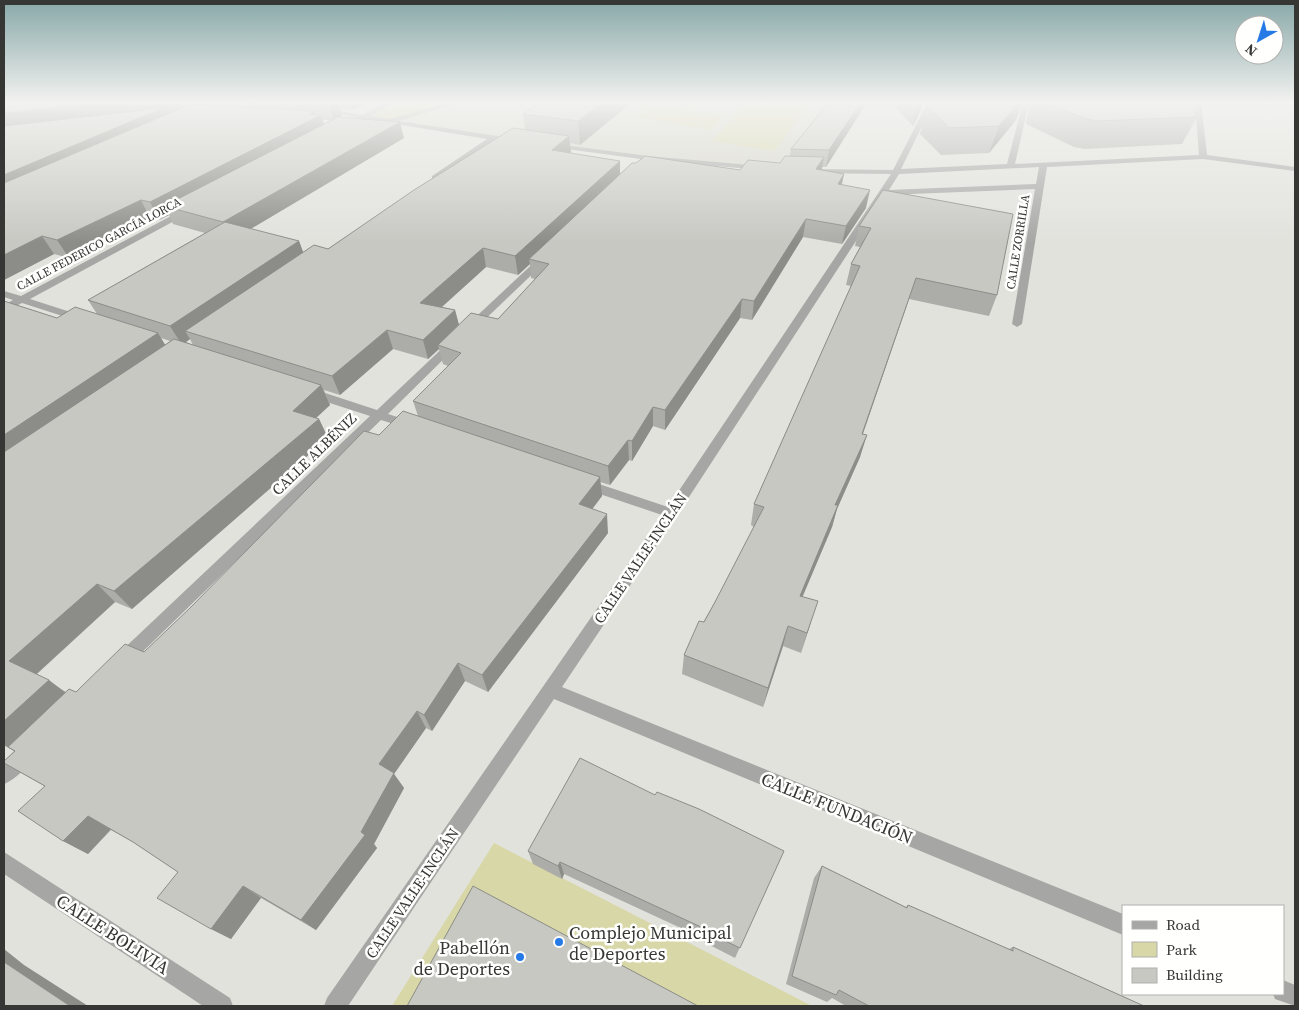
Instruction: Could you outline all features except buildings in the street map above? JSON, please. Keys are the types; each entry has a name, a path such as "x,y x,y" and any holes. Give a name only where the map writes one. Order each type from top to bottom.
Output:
{"street":[{"path":"428,183 478,149"},
{"path":"581,149 648,158 771,169"},
{"name":"CALLE VALLE-INCLÁN","path":"335,1006 671,513 883,193 907,149"},
{"path":"1010,166 1014,149"},
{"path":"1201,149 1202,157"},
{"path":"799,170 896,172 1202,157 1295,169"},
{"path":"634,172 648,158"},
{"name":"CALLE ZORRILLA","path":"1017,324 1044,165"},
{"path":"883,193 1040,186"},
{"name":"CALLE FEDERICO GARCÍA LORCA","path":"4,309 194,207"},
{"name":"CALLE ALBÉNIZ","path":"117,666 549,252"},
{"path":"4,294 93,323"},
{"path":"295,388 426,430"},
{"path":"577,481 671,513"},
{"name":"CALLE FUNDACIÓN","path":"551,690 1122,925"},
{"path":"4,775 32,748"},
{"name":"CALLE BOLIVIA","path":"4,862 222,1006"}],"shaded area":[{"path":"584,149 805,149 790,170 648,158"}],"green space":[{"name":"Complejo Municipal de Deportes","path":"494,843 812,1006 392,1006"}],"place":[{"name":"Complejo Municipal de Deportes","path":"559,942"},
{"name":"Pabellón de Deportes","path":"520,957"}]}
